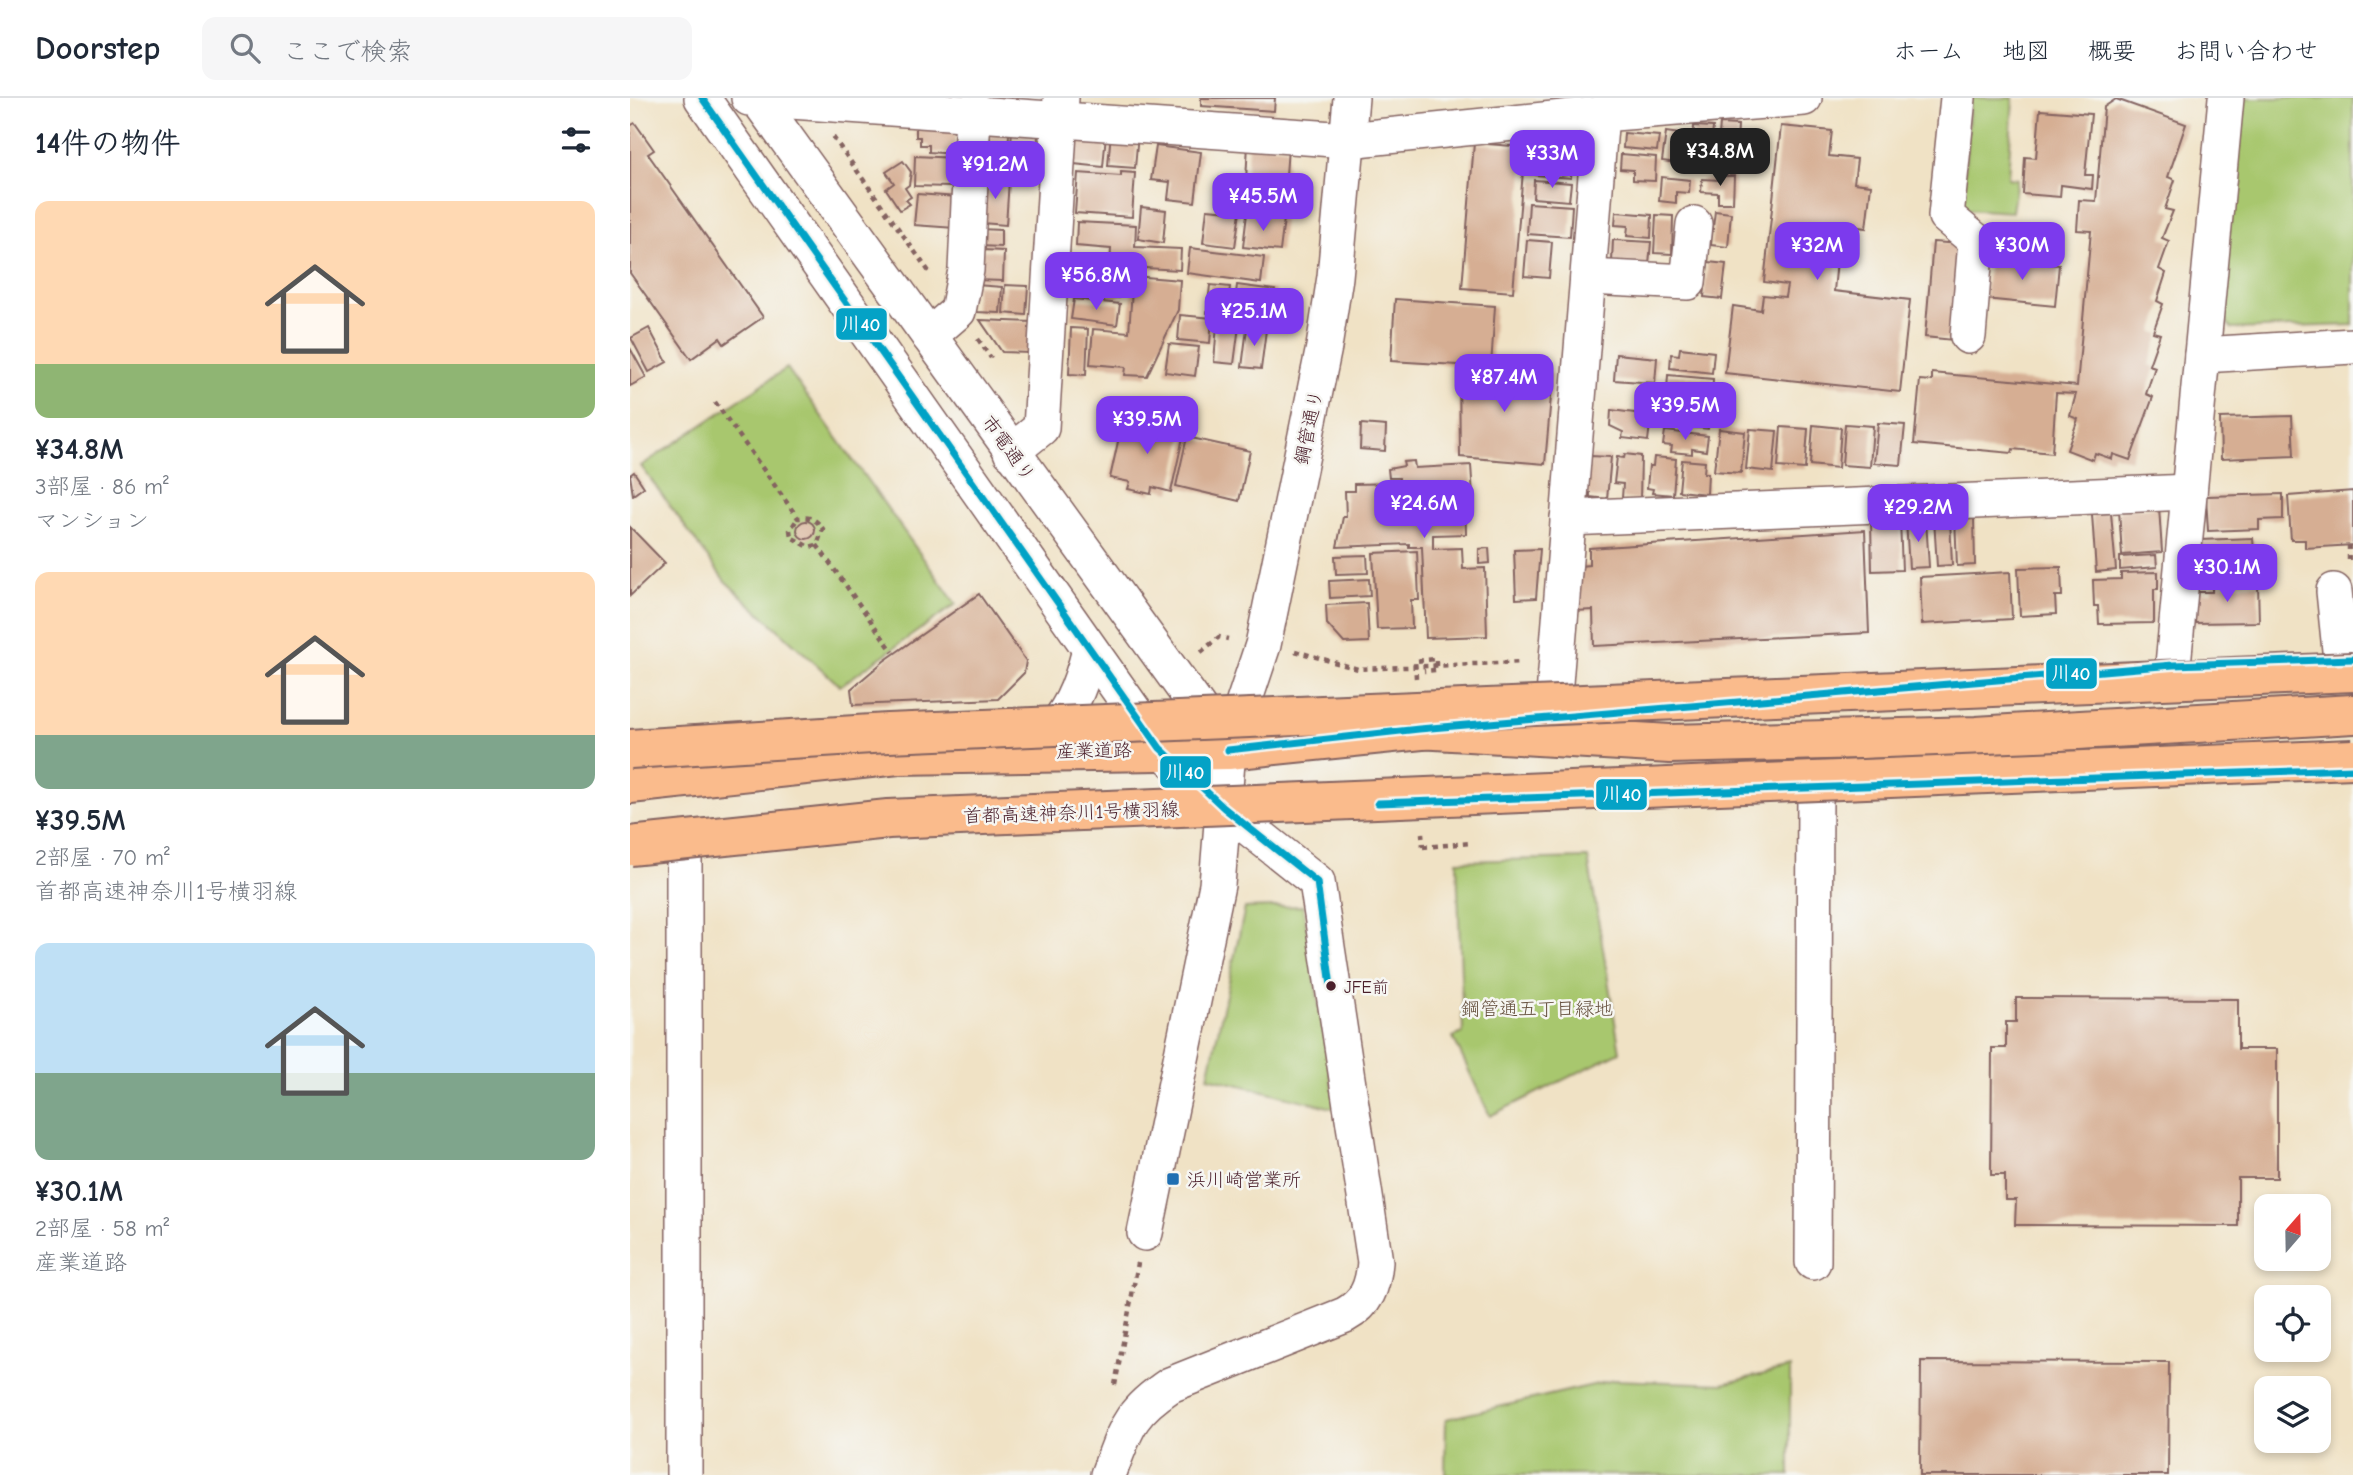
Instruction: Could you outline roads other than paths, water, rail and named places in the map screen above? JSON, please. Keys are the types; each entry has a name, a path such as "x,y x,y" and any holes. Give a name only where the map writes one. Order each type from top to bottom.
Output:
{"main road":[{"name":"産業道路","path":"630,784 898,755 1160,748 1228,750 1419,729 1552,720 2173,665 2349,664"},
{"path":"630,749 888,733 2349,664"},
{"path":"1419,729 1670,744 1976,736 2353,714"},
{"path":"2218,774 2353,749"},
{"name":"首都高速神奈川1号横羽線","path":"630,846 888,819 2353,759"},
{"path":"630,846 909,826 1224,808 2353,769"}],"street":[{"path":"702,98 1160,748 1224,808 1317,882 1375,1262 1373,1282 1357,1309 1170,1385 1150,1398 1131,1416 1108,1475"},
{"path":"749,98 889,103 973,114 1060,109 1348,140 1601,114 1804,98"},
{"name":"市電通り","path":"757,98 1228,750"},
{"name":"鋼管通り","path":"1228,750 1263,645 1324,347 1335,277 1351,98"},
{"path":"1958,98 1946,216 1976,241 1968,336"},
{"path":"2173,665 2226,98"},
{"path":"1011,452 1041,428 1060,109"},
{"path":"929,335 958,311 967,270 973,114"},
{"path":"1552,720 1601,114"},
{"path":"1587,277 1688,282 1694,225"},
{"path":"2202,355 2353,346"},
{"path":"1568,518 2189,492"},
{"path":"2334,591 2349,664"},
{"path":"1031,752 1062,723 1076,696 1090,650"},
{"path":"1145,1233 1217,885 1228,750"},
{"path":"1813,1262 1815,788"},
{"path":"684,843 684,1475"}],"place":[{"name":"JFE前","path":"1331,986"},
{"name":"浜川崎営業所","path":"1173,1179"}],"park label":[{"name":"鋼管通五丁目緑地","path":"1537,1008"}]}
